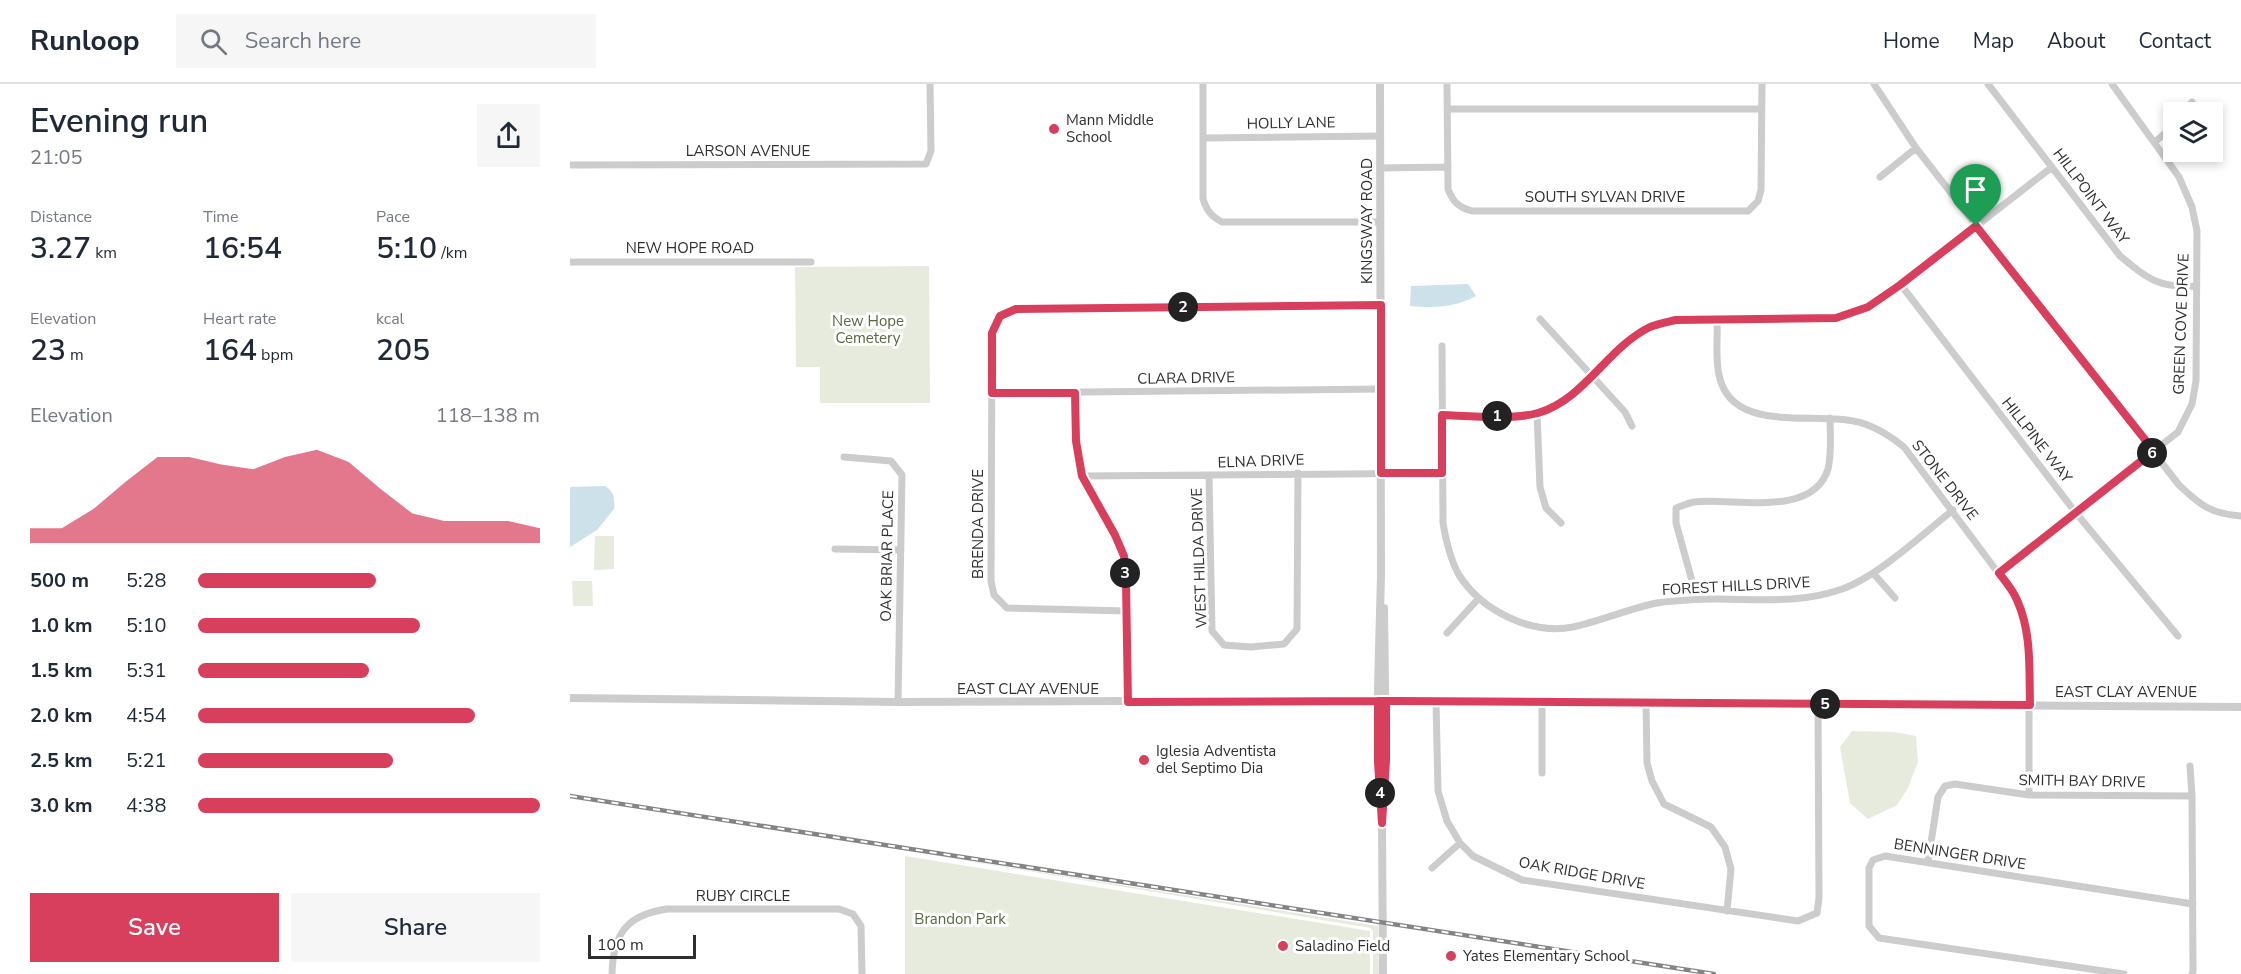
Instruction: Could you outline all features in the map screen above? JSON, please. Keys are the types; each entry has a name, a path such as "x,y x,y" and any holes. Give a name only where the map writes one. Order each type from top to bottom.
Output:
{"street":[{"name":"LARSON AVENUE","path":"570,165 926,164 931,151 930,84"},
{"path":"1203,84 1203,199 1207,211 1222,222 1380,222"},
{"name":"KINGSWAY ROAD","path":"1380,84 1381,574 1385,627 1382,701 1386,761 1382,823 1383,974"},
{"path":"1380,168 1448,167 1447,84"},
{"path":"1447,109 1762,110 1762,84"},
{"path":"1874,84 1916,148 2179,485 2199,504 2225,515 2241,516"},
{"name":"HILLPOINT WAY","path":"1988,84 2120,256 2148,279 2164,285 2196,286"},
{"name":"GREEN COVE DRIVE","path":"1999,573 2178,432 2192,404 2196,381 2197,231 2192,207 2180,177 2112,84"},
{"name":"SOUTH SYLVAN DRIVE","path":"1448,167 1448,189 1452,200 1460,207 1472,211 1748,211 1758,201 1761,190 1762,110"},
{"path":"2155,141 2163,134"},
{"name":"HOLLY LANE","path":"1203,138 1380,136"},
{"path":"1880,177 1916,148"},
{"path":"1442,415 1511,416 1537,413 1566,400 1631,339 1651,327 1676,320 1836,318 1868,307 1900,285 2052,167"},
{"name":"NEW HOPE ROAD","path":"570,262 811,262"},
{"name":"HILLPINE WAY","path":"1900,285 2076,513 2178,636"},
{"name":"BRENDA DRIVE","path":"1126,611 1007,608 994,595 991,581 992,333 1000,316 1016,309 1381,305"},
{"path":"1540,319 1625,412 1632,426"},
{"name":"STONE DRIVE","path":"1717,320 1719,376 1728,395 1743,409 1763,416 1830,417 1865,424 1896,440 1953,510 2017,598 2026,624 2029,642 2029,795"},
{"name":"FOREST HILLS DRIVE","path":"1442,346 1443,523 1448,550 1460,575 1479,598 1507,617 1540,627 1572,627 1654,603 1808,598 1844,589 1873,573 1953,510"},
{"name":"CLARA DRIVE","path":"992,393 1381,389"},
{"path":"1075,393 1076,441 1082,476 1124,556 1128,702"},
{"path":"1537,413 1540,487 1546,508 1562,523"},
{"path":"1697,600 1676,523 1676,508 1692,502 1776,503 1807,495 1821,483 1828,468 1830,417"},
{"name":"OAK BRIAR PLACE","path":"844,457 891,461 902,475 898,702"},
{"name":"WEST HILDA DRIVE","path":"1209,476 1212,631 1224,645 1251,647 1284,644 1297,629 1298,473"},
{"name":"ELNA DRIVE","path":"1082,476 1442,473"},
{"path":"834,549 901,550"},
{"path":"1873,573 1895,598"},
{"path":"1447,633 1479,598"},
{"name":"EAST CLAY AVENUE","path":"570,698 898,702 1436,701 2241,707"},
{"name":"OAK RIDGE DRIVE","path":"1436,701 1438,791 1447,821 1460,843 1473,856 1522,880 1798,921 1817,913 1820,898 1818,704"},
{"path":"1542,702 1542,773"},
{"path":"1646,702 1647,763 1652,781 1664,804 1710,827 1725,847 1731,869 1727,910"},
{"path":"2190,766 2192,974"},
{"name":"SMITH BAY DRIVE","path":"1928,862 1938,796 1945,786 1955,784 2029,795 2192,796"},
{"path":"1432,868 1460,843"},
{"name":"BENNINGER DRIVE","path":"2124,974 1879,938 1869,926 1869,868 1873,860 1885,856 2193,904"},
{"name":"RUBY CIRCLE","path":"612,974 617,941 629,923 647,912 667,909 839,909 853,914 861,926 862,974"}],"green space":[{"name":"New Hope Cemetery","path":"929,266 930,403 820,403 820,367 796,367 795,267"},
{"path":"595,536 614,536 614,569 594,570"},
{"path":"572,581 592,581 593,606 573,606"},
{"path":"1852,731 1894,732 1916,736 1918,762 1908,788 1897,805 1868,819 1850,803 1840,747"},
{"path":"907,851 1378,926 1379,974 1373,974 1373,931 1371,928"},
{"name":"Brandon Park","path":"905,856 1370,931 1370,974 905,974"}],"water":[{"path":"1468,284 1476,296 1468,300 1443,306 1410,306 1411,286"},
{"path":"605,486 613,496 614,509 597,530 570,547 570,487"}],"railway":[{"path":"570,796 1714,974"}],"place":[{"name":"Mann Middle School","path":"1054,129"},
{"name":"Iglesia Adventista del Septimo Dia","path":"1144,760"},
{"name":"Saladino Field","path":"1283,946"},
{"name":"Yates Elementary School","path":"1451,956"}],"route":[{"path":"1976,226 1868,307 1836,318 1676,320 1651,327 1631,339 1566,400 1537,413 1511,416 1442,415 1442,473 1381,473 1381,305 1016,309 1000,316 992,333 992,393 1075,393 1076,441 1082,476 1124,556 1128,702 1324,700 1386,701 1386,761 1382,823 1378,762 1378,701 1386,701 1396,701 2030,705 2029,642 2026,624 2017,598 1999,573 2154,451 1976,226"}]}
